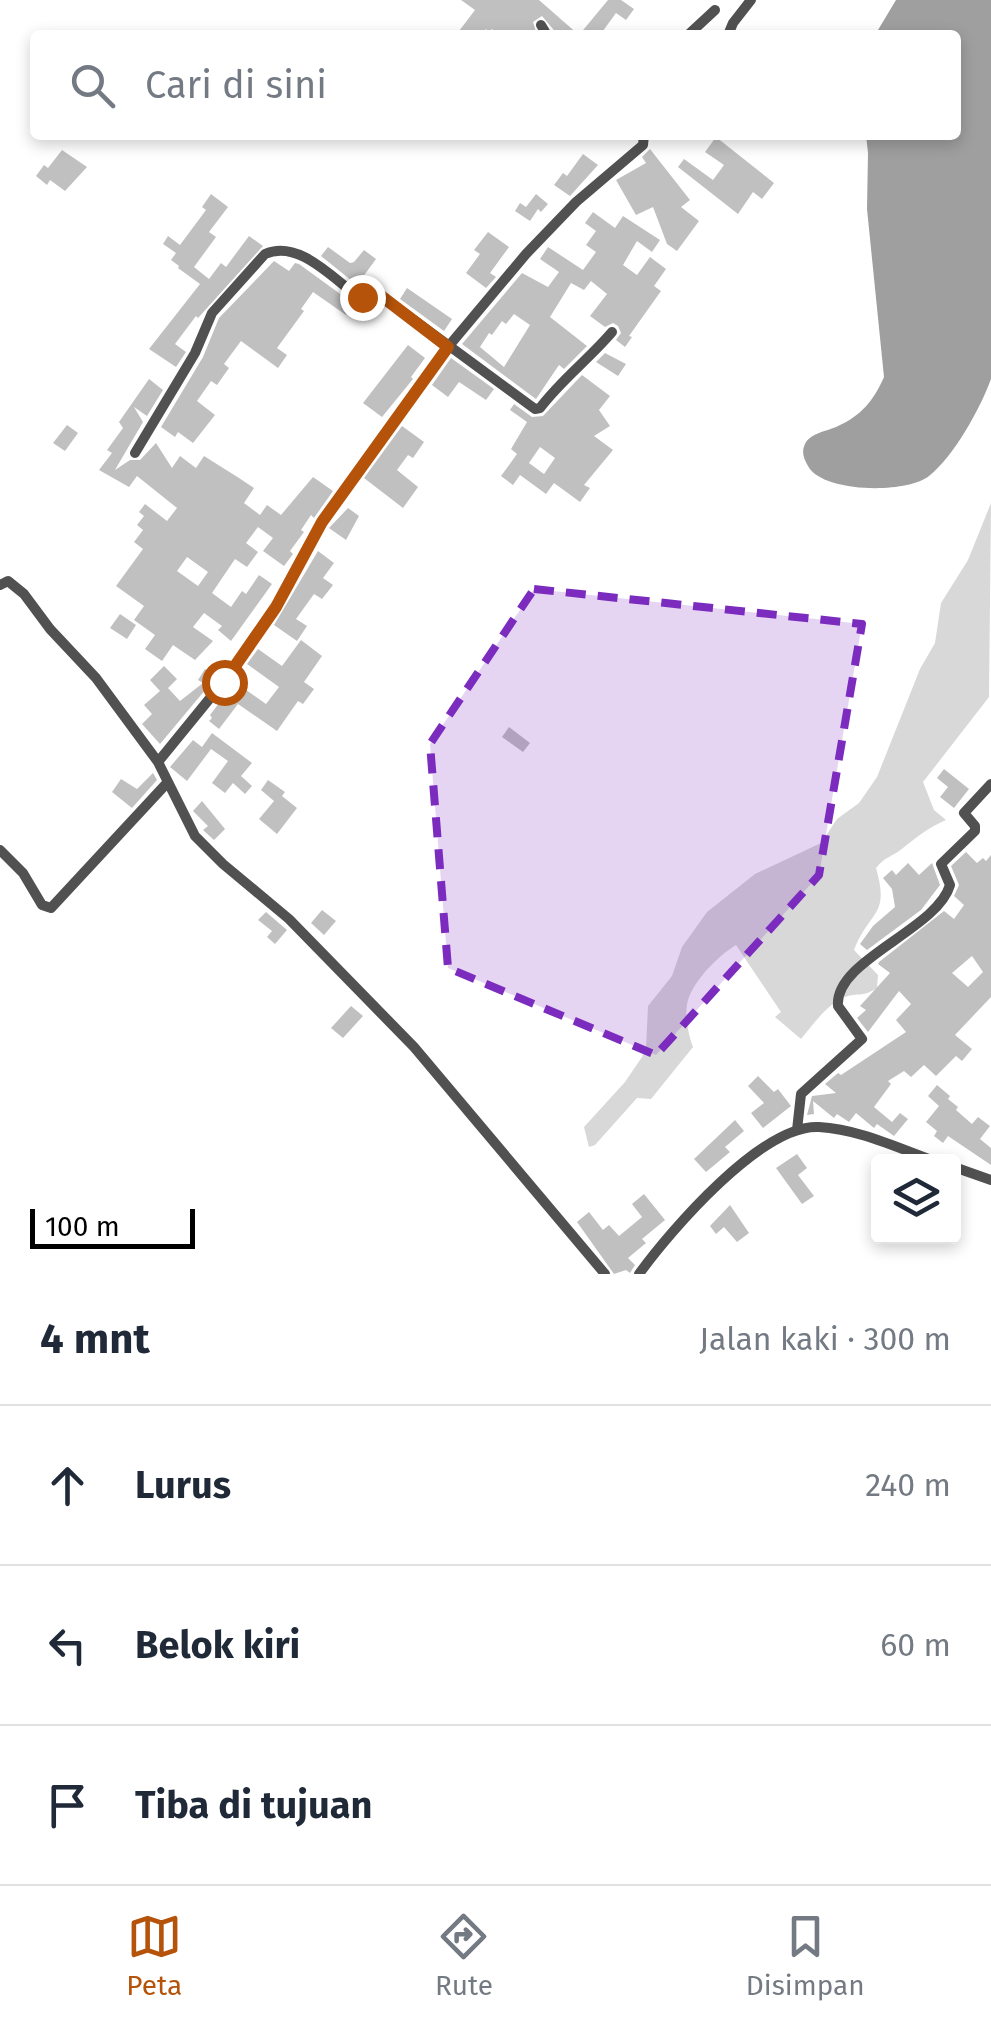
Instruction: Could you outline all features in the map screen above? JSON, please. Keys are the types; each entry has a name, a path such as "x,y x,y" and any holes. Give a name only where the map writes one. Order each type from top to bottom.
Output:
{"street":[{"path":"731,30 750,0"},
{"path":"693,30 714,10"},
{"path":"158,762 224,682 276,607 322,522 448,347 496,286 576,202 643,140"},
{"path":"136,453 195,353 213,311 272,251 297,253 360,298 370,291 376,292 537,409 612,332"},
{"path":"0,585 8,581 24,594 114,701 158,762 196,836 301,930 414,1047 605,1274"},
{"path":"0,850 22,873 42,905 50,908 167,783"},
{"path":"797,1130 801,1094 862,1039 838,1006 840,990 859,967 916,926 945,898 950,885 941,864 975,831 976,826 964,813 991,784"},
{"path":"639,1274 675,1228 749,1158 766,1144 797,1130 824,1128 861,1135 914,1154"},
{"path":"961,1169 991,1180"}],"highlighted area":[{"path":"534,589 862,624 819,875 656,1055 448,968 430,744"}],"shaded area":[{"path":"896,0 991,0 991,379 965,431 929,476 903,486 866,488 816,475 803,453 811,437 860,412 884,377 867,209 867,140 961,140 961,30 878,30"},
{"path":"991,503 989,697 923,782 934,810 946,820 923,832 876,868 879,905 854,950 878,975 877,988 833,1004 801,1039 775,1017 781,1012 736,945 708,969 691,992 687,1017 693,1047 651,1099 637,1098 589,1147 584,1127 642,1057 648,1006 672,976 682,947 707,912 755,874 821,843 837,819 859,803 877,777 920,669 935,643 941,603 968,560"}],"building":[{"path":"461,0 539,0 573,30 554,30 542,16 533,22 535,30 460,30 475,10"},
{"path":"608,0 621,0 634,9 626,20 616,13 604,30 583,30"},
{"path":"714,140 720,140 774,183 762,199 753,192 738,214 678,167 684,159 713,180 724,165 705,152"},
{"path":"650,149 690,200 681,207 699,221 677,251 667,244 653,207 636,215 616,180 646,163 642,157"},
{"path":"62,150 87,167 65,191 36,176"},
{"path":"583,154 598,165 570,196 554,185 563,173 567,176"},
{"path":"211,194 228,207 209,232 216,237 194,267 209,279 221,263 226,267 249,236 263,246 196,316 175,344 186,352 176,367 149,349 200,284 178,268 171,260 176,253 163,244 168,236 180,245 206,210 202,207"},
{"path":"536,194 548,204 541,212 538,209 530,221 515,211 520,203 526,207"},
{"path":"593,212 615,228 623,216 660,240 652,252 637,241 623,265 637,275 650,257 666,269 654,286 661,291 625,347 616,340 621,333 618,326 613,323 605,327 590,316 607,294 591,281 584,290 571,283 550,317 587,346 564,369 559,365 536,399 462,344 522,273 548,287 559,272 540,259 548,247 583,270 596,252 586,245 596,231 585,223","holes":["514,314 530,325 504,367 480,347 489,333 492,335 502,321 506,324"]},
{"path":"488,232 509,247 490,273 496,277 486,288 466,273 480,254 474,250"},
{"path":"328,247 350,263 364,250 376,259 357,285 321,256"},
{"path":"274,261 289,271 295,263 299,264 354,304 346,315 313,292 277,348 287,355 278,368 241,341 224,364 229,368 217,385 211,381 197,401 215,415 193,443 178,432 175,437 161,427 203,357 219,318"},
{"path":"407,288 452,319 444,331 400,299"},
{"path":"408,345 425,358 382,417 363,403"},
{"path":"605,353 626,364 618,376 596,362"},
{"path":"451,358 494,389 486,400 459,382 448,397 432,385"},
{"path":"582,375 610,396 599,410 610,426 594,436 613,450 584,485 590,488 580,502 554,483 546,494 520,475 513,485 501,476 517,454 511,449 527,422 510,410 514,404 532,417 543,416","holes":["540,447 555,458 544,474 529,463"]},
{"path":"149,379 163,390 147,416 134,407 143,422 115,470 130,460 140,460 156,443 172,468 180,456 196,468 204,456 254,488 244,503 260,515 267,505 281,515 313,477 333,491 301,530 304,532 284,566 263,551 273,538 258,527 246,543 258,552 247,567 235,559 212,593 231,607 259,575 272,584 231,641 218,630 222,626 204,613 193,627 213,641 195,660 173,645 162,661 145,649 155,635 134,620 144,606 116,586 143,549 134,542 143,530 137,525 144,516 139,512 145,504 167,521 177,508 137,476 129,487 99,470 123,428 119,422","holes":["187,557 208,572 198,586 177,571"]},
{"path":"67,425 78,433 65,451 53,443"},
{"path":"402,426 424,442 413,458 408,455 397,470 418,487 403,508 364,478"},
{"path":"348,508 359,516 346,540 329,528"},
{"path":"318,551 334,563 323,578 333,585 322,599 314,594 296,619 307,626 297,641 274,625"},
{"path":"120,614 136,625 127,639 110,628"},
{"path":"301,640 322,656 304,682 314,689 303,704 298,701 277,731 238,704 219,729 209,721 235,682 266,704 279,687 247,664 258,649 282,666"},
{"path":"164,666 177,679 168,688 180,701 203,683 198,680 205,669 216,677 160,744 142,724 152,714 144,705 160,691 150,680"},
{"path":"509,727 530,743 523,752 502,737"},
{"path":"212,733 252,763 241,776 252,786 245,794 233,783 225,793 212,783 228,761 211,749 187,781 170,767 193,740 202,747"},
{"path":"944,769 969,789 954,808 940,797 948,787 937,778"},
{"path":"153,773 157,780 132,808 112,792 121,779 137,789"},
{"path":"268,780 285,792 282,796 297,808 277,834 259,819 274,801 261,790"},
{"path":"202,801 225,829 214,840 203,830 208,826 193,811"},
{"path":"966,852 977,863 991,855 991,997 955,1035 972,1049 962,1061 956,1056 936,1076 924,1065 911,1077 904,1071 888,1081 891,1084 874,1107 892,1122 900,1113 908,1119 894,1136 877,1124 874,1128 856,1113 849,1122 837,1114 834,1118 813,1101 814,1114 807,1115 812,1096 836,1093 825,1084 838,1073 841,1075 906,1032 896,1020 911,1004 899,991 868,1032 857,1018 866,1010 860,1006 890,973 879,962 944,911 954,919 964,905 954,896 959,885 951,866","holes":["972,956 983,972 968,987 952,973"]},
{"path":"908,863 919,875 932,863 940,885 921,910 867,950 860,944 895,907 892,889 883,878 892,870 896,875"},
{"path":"322,910 336,921 324,935 311,923"},
{"path":"266,912 287,930 275,944 267,937 272,931 258,920"},
{"path":"351,1006 363,1016 343,1038 331,1028"},
{"path":"758,1076 774,1092 778,1089 791,1106 763,1128 751,1113 764,1103 748,1086"},
{"path":"937,1085 972,1124 978,1117 990,1126 980,1139 991,1148 991,1165 948,1136 943,1143 934,1136 937,1131 926,1122 939,1106 928,1096"},
{"path":"735,1120 744,1131 725,1147 730,1152 706,1172 694,1159"},
{"path":"797,1154 807,1168 798,1175 814,1196 802,1204 776,1168"},
{"path":"644,1194 665,1220 642,1239 646,1243 628,1258 635,1265 630,1273 626,1270 614,1274 577,1222 589,1212 603,1230 609,1225 619,1236 642,1217 632,1204"},
{"path":"730,1205 749,1233 737,1242 724,1227 716,1234 710,1226"}],"route":[{"path":"224,682 276,607 322,522 448,347 376,292 369,291 362,297"}]}
